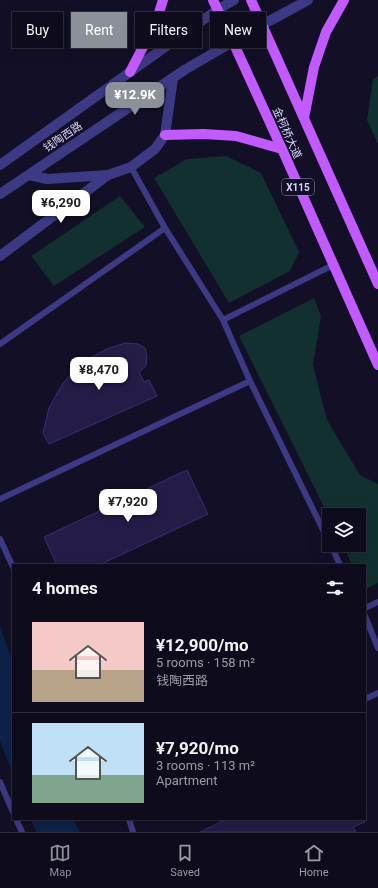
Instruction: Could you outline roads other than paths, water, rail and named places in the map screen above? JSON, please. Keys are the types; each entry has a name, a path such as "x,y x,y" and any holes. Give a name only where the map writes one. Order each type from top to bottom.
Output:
{"main road":[{"path":"130,72 156,22 163,0"},
{"name":"金柯桥大道","path":"213,0 217,10"},
{"name":"金柯桥大道","path":"251,0 256,12"},
{"path":"304,118 314,67 326,32 344,0"},
{"name":"金柯桥大道","path":"266,34 378,284"},
{"name":"金柯桥大道","path":"236,48 378,365"},
{"path":"165,135 204,134 236,136 282,150"}],"street":[{"name":"钱陶西路","path":"0,165 217,10 234,0"},
{"name":"钱陶西路","path":"266,23 308,0"},
{"name":"钱陶西路","path":"0,194 186,69 223,48"},
{"path":"29,175 47,179 108,175 130,167 155,150 165,135 173,78"},
{"path":"0,256 108,175"}],"lane":[{"path":"130,167 165,228 223,320 250,381 322,528"},
{"path":"0,344 165,228"},
{"path":"223,320 333,265"},
{"path":"0,499 250,381"},
{"path":"0,539 12,565"},
{"path":"334,552 340,564"},
{"path":"366,608 378,602"},
{"path":"366,618 378,648"},
{"path":"366,698 378,693"},
{"path":"0,782 12,810"},
{"path":"16,820 22,832"},
{"path":"129,820 133,832"}],"water":[{"path":"0,626 12,660 12,771 0,741"},
{"path":"31,820 74,820 80,832 36,832"}]}
